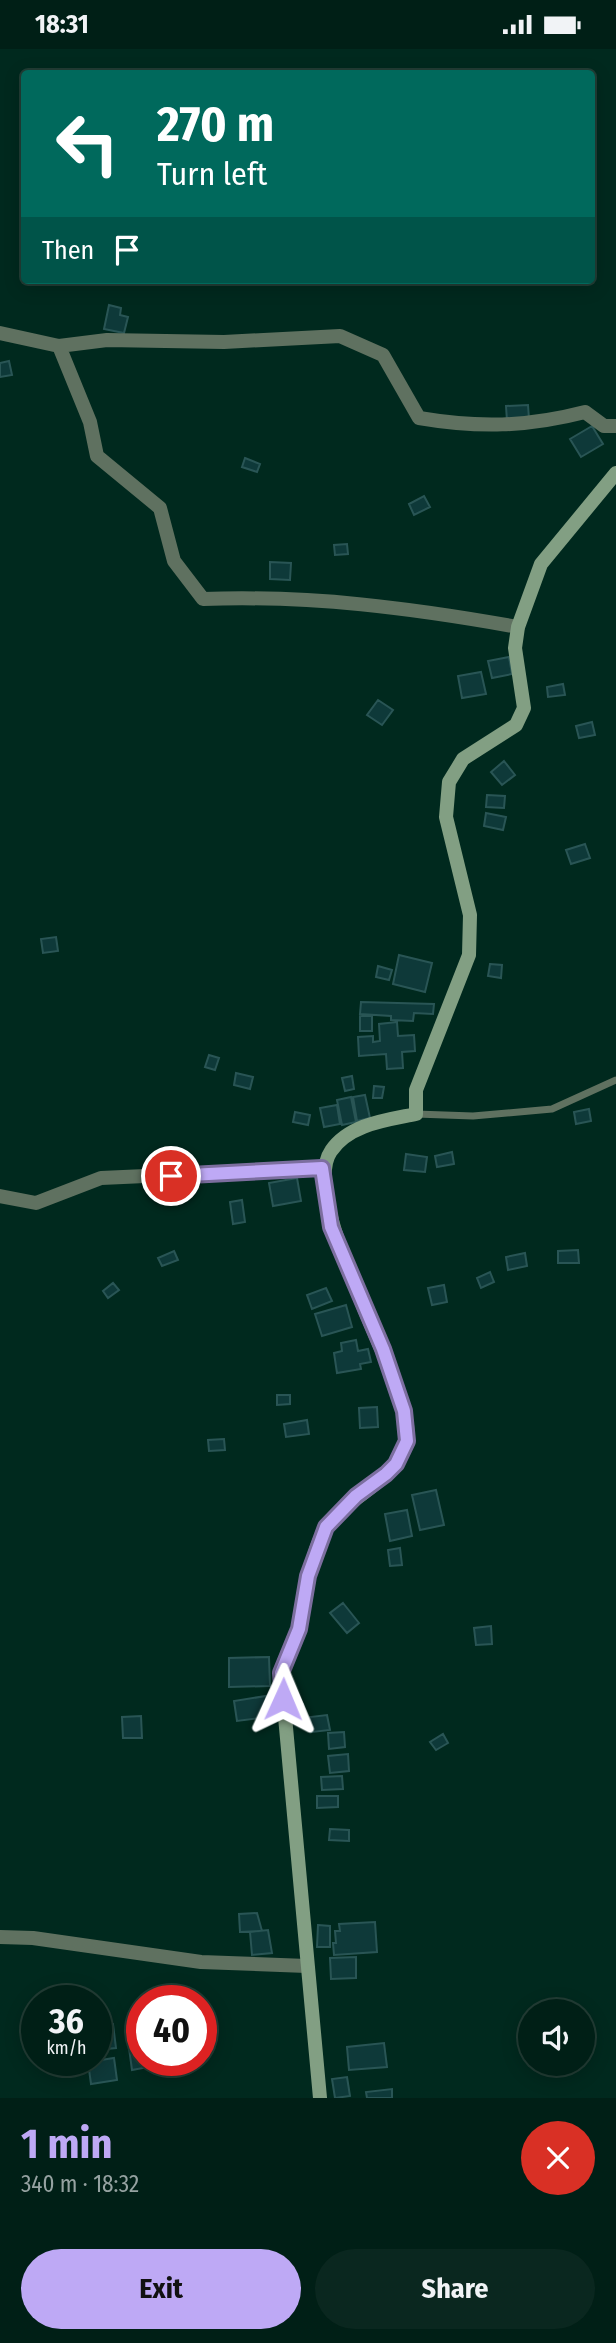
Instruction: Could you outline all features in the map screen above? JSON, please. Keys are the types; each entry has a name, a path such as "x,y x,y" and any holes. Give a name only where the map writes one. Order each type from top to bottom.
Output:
{"street":[{"path":"0,333 59,346 107,340 224,342 340,336 383,355 419,418 469,426 545,423 585,412 604,426 616,425"},
{"path":"59,346 90,422 97,456 160,508 174,561 203,599 329,600 406,607 518,627"},
{"path":"320,2098 281,1673 299,1629 308,1576 326,1527 356,1496 376,1484 396,1464 407,1441 404,1411 383,1349 331,1227 322,1168 331,1150 347,1136 368,1125 416,1114 416,1090 468,955 470,915 446,817 449,782 463,759 516,725 524,708 515,648 518,627 541,564 616,473"},
{"path":"0,1196 36,1203 100,1178 322,1168"},
{"path":"0,1937 33,1938 201,1962 307,1966"}],"lane":[{"path":"416,1114 473,1116 552,1109 616,1080"}],"building":[{"path":"109,305 121,308 120,315 128,317 124,333 104,329"},
{"path":"9,361 12,375 0,377 0,363"},
{"path":"528,405 529,419 507,421 506,406"},
{"path":"592,426 603,444 581,457 570,439"},
{"path":"245,458 260,464 257,472 242,467"},
{"path":"424,496 430,507 414,515 409,504"},
{"path":"347,544 348,554 335,555 334,545"},
{"path":"270,562 291,563 290,580 270,579"},
{"path":"509,657 512,674 492,678 488,661"},
{"path":"481,672 486,694 462,698 458,676"},
{"path":"563,684 565,695 548,697 547,687"},
{"path":"378,700 393,710 382,725 367,715"},
{"path":"592,722 595,735 579,738 576,726"},
{"path":"504,761 515,775 502,785 491,772"},
{"path":"487,795 505,796 504,808 486,807"},
{"path":"486,813 506,817 503,830 484,826"},
{"path":"585,844 590,858 571,864 566,850"},
{"path":"56,937 58,951 43,953 41,939"},
{"path":"399,955 432,963 425,992 393,984"},
{"path":"490,964 502,965 501,978 488,976"},
{"path":"378,966 392,970 389,980 376,977"},
{"path":"361,1002 434,1004 433,1014 414,1013 413,1021 360,1014"},
{"path":"360,1016 372,1016 372,1031 360,1031"},
{"path":"397,1022 398,1036 414,1035 415,1051 402,1052 403,1068 387,1069 386,1054 359,1056 358,1037 373,1036 373,1042 380,1041 379,1024"},
{"path":"209,1055 219,1058 215,1070 205,1067"},
{"path":"236,1073 253,1077 250,1089 234,1085"},
{"path":"352,1076 354,1089 345,1091 342,1078"},
{"path":"374,1086 384,1087 382,1098 373,1098"},
{"path":"365,1095 370,1118 357,1121 353,1097"},
{"path":"351,1097 356,1122 342,1125 337,1100"},
{"path":"337,1105 340,1124 324,1127 320,1108"},
{"path":"589,1109 591,1121 576,1124 574,1112"},
{"path":"295,1112 310,1115 308,1125 293,1122"},
{"path":"452,1152 454,1164 437,1167 435,1156"},
{"path":"406,1154 427,1157 425,1172 404,1170"},
{"path":"297,1178 301,1201 273,1206 269,1183"},
{"path":"242,1200 245,1222 233,1224 230,1202"},
{"path":"578,1250 579,1263 558,1263 558,1251"},
{"path":"174,1251 178,1260 162,1266 158,1258"},
{"path":"525,1253 527,1266 508,1270 506,1257"},
{"path":"490,1272 494,1282 481,1288 477,1278"},
{"path":"113,1283 119,1290 108,1298 103,1291"},
{"path":"444,1285 447,1302 432,1305 428,1288"},
{"path":"326,1288 332,1301 312,1309 307,1295"},
{"path":"346,1305 352,1327 322,1336 315,1314"},
{"path":"356,1340 358,1351 368,1349 371,1362 360,1364 361,1369 337,1373 334,1353 342,1351 341,1343"},
{"path":"277,1395 290,1395 290,1404 277,1405"},
{"path":"377,1407 378,1427 360,1428 359,1408"},
{"path":"307,1420 309,1434 286,1437 284,1424"},
{"path":"224,1439 225,1450 209,1451 208,1440"},
{"path":"436,1490 444,1525 420,1530 412,1495"},
{"path":"407,1510 412,1536 390,1541 385,1514"},
{"path":"400,1548 402,1565 390,1566 388,1550"},
{"path":"343,1603 359,1623 347,1633 330,1613"},
{"path":"491,1626 492,1644 476,1645 474,1628"},
{"path":"269,1657 270,1686 229,1687 229,1658"},
{"path":"266,1696 268,1717 237,1721 234,1701"},
{"path":"303,1704 305,1717 295,1719 293,1705"},
{"path":"327,1715 330,1730 312,1732 310,1717"},
{"path":"141,1716 142,1738 123,1738 122,1717"},
{"path":"344,1732 345,1747 329,1749 328,1733"},
{"path":"443,1734 448,1743 436,1750 430,1742"},
{"path":"348,1754 349,1771 330,1773 328,1756"},
{"path":"342,1776 343,1789 322,1790 321,1777"},
{"path":"317,1796 338,1796 338,1807 317,1808"},
{"path":"330,1829 349,1830 349,1841 329,1840"},
{"path":"257,1913 262,1931 240,1932 239,1914"},
{"path":"375,1922 377,1952 334,1955 333,1943 336,1943 335,1931 340,1931 339,1924"},
{"path":"318,1925 330,1926 330,1947 317,1947"},
{"path":"268,1930 272,1953 252,1955 250,1932"},
{"path":"356,1957 356,1978 331,1979 330,1958"},
{"path":"112,2024 116,2048 112,2048"},
{"path":"384,2043 387,2067 349,2070 347,2047"},
{"path":"112,2058 117,2080 91,2084 90,2076 112,2076"},
{"path":"347,2077 350,2096 335,2098 332,2079"},
{"path":"392,2089 392,2098 367,2098 366,2092"}],"route":[{"path":"171,1176 322,1168 331,1227 383,1349 404,1411 407,1441 396,1464 376,1484 356,1496 326,1527 308,1576 299,1629 281,1673 283,1699"}]}
